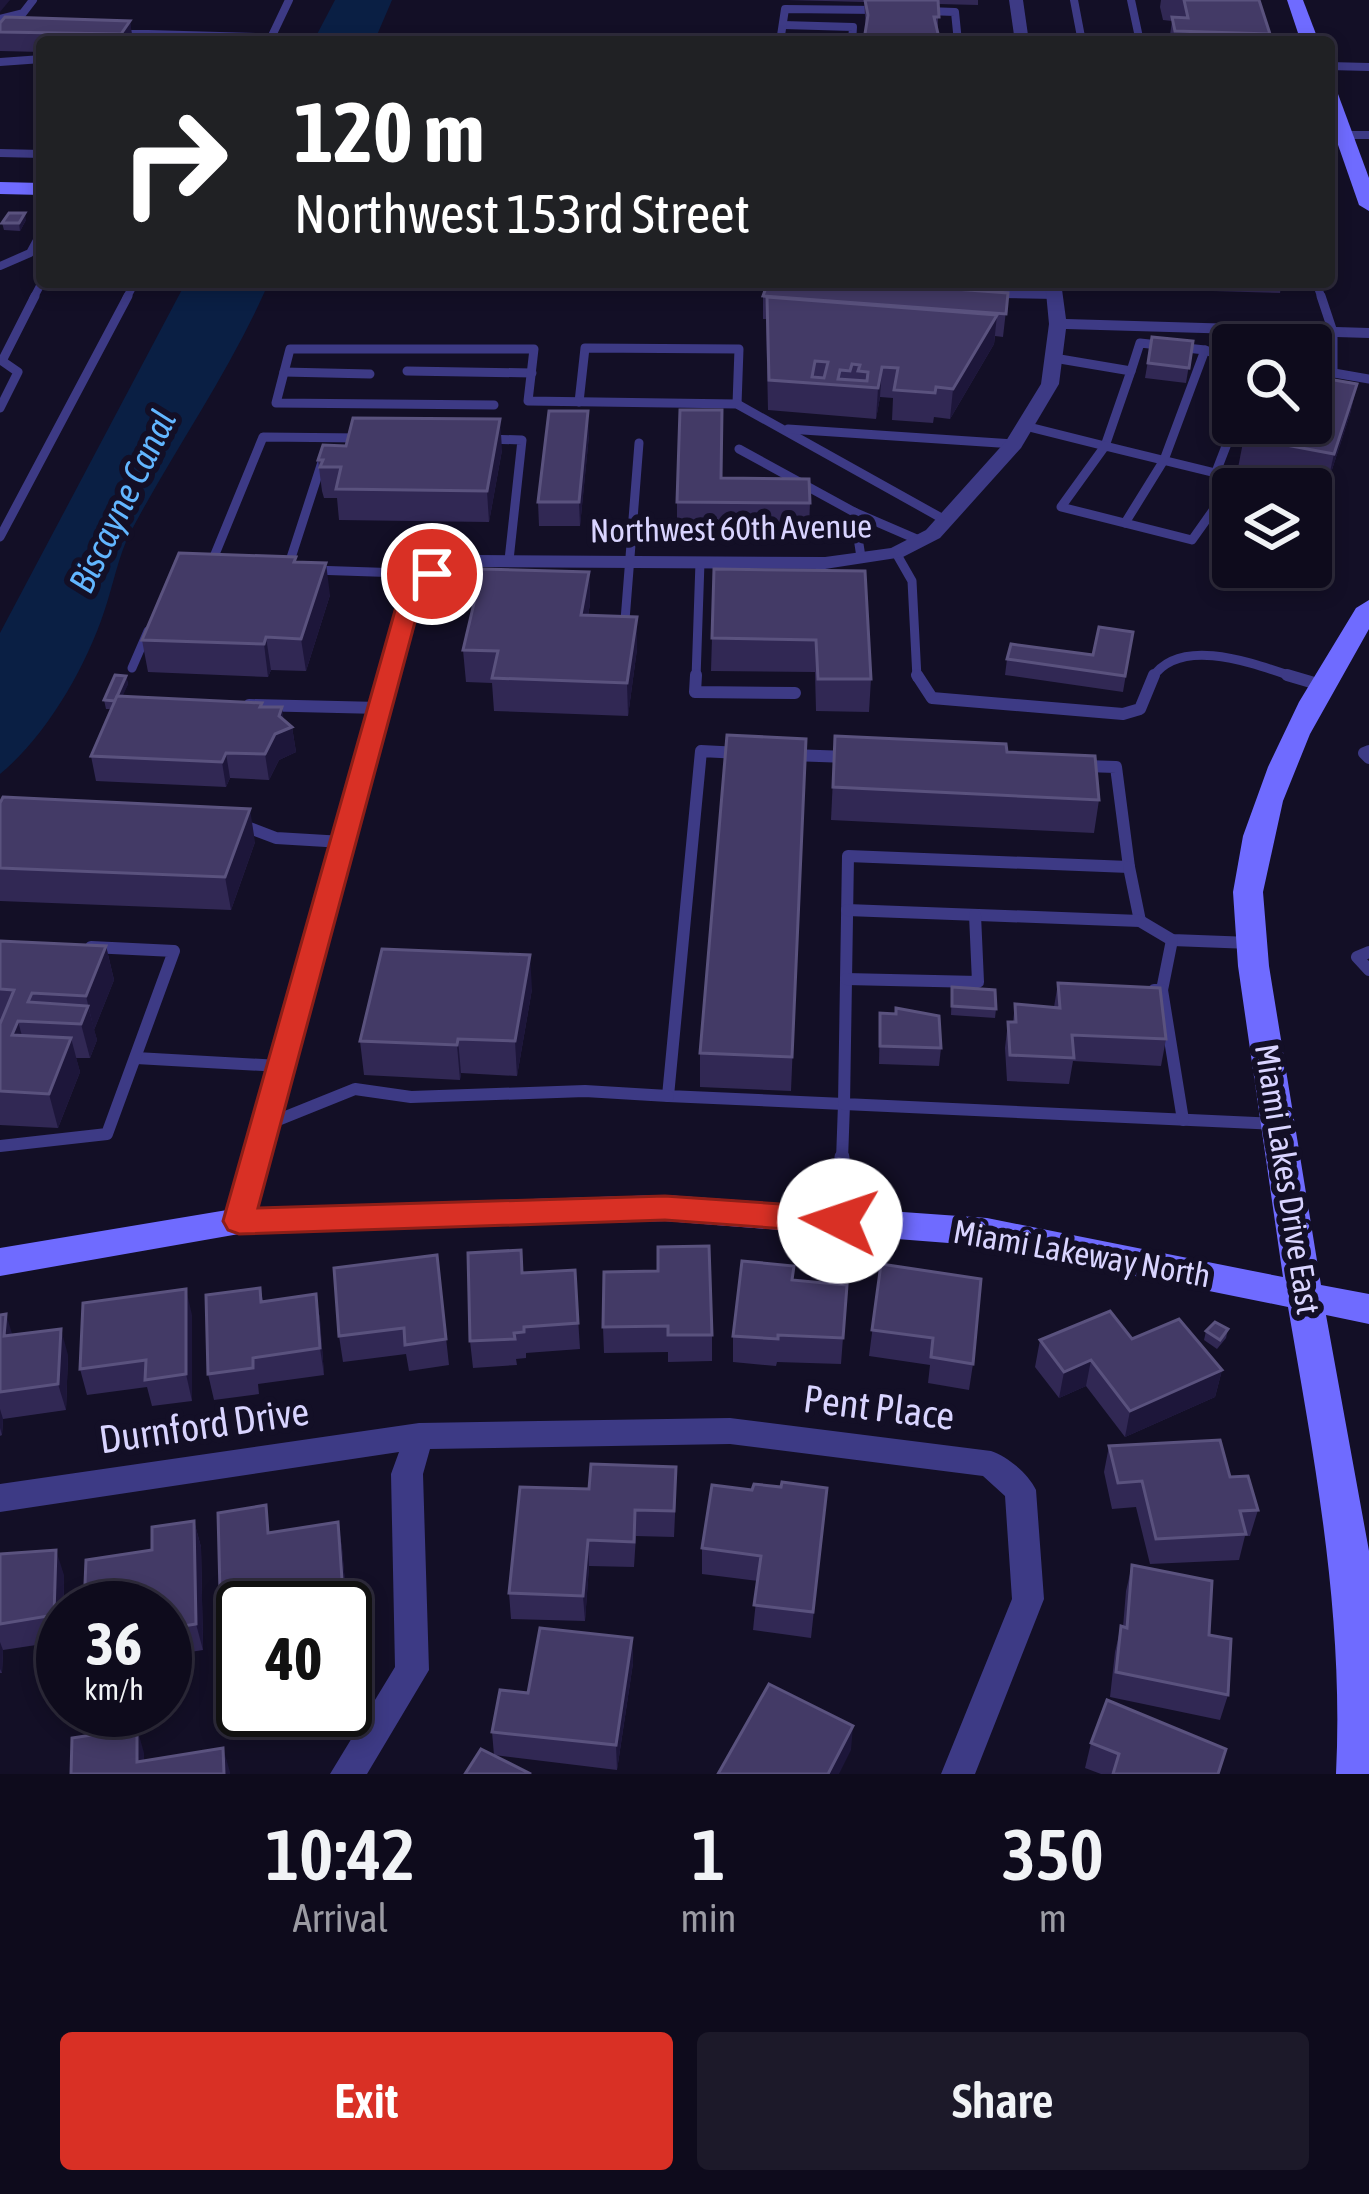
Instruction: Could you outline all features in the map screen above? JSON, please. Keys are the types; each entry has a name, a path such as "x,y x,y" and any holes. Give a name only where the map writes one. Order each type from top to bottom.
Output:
{"main road":[{"path":"1295,0 1308,36"},
{"path":"1335,114 1369,205"},
{"path":"0,188 36,189"},
{"name":"Miami Lakes Drive East","path":"1358,1774 1364,1730 1363,1603 1304,1294 1252,943 1249,876 1273,784 1321,685 1369,608"},
{"name":"Miami Lakeway North","path":"0,1262 239,1221 665,1208 988,1232 1369,1309"}],"street":[{"path":"1016,0 1021,36"},
{"path":"0,29 21,30"},
{"path":"85,32 125,36"},
{"name":"Northwest 60th Avenue","path":"432,574 476,561 825,562 896,554 945,520 1019,435 1050,384 1058,324 1054,289"},
{"path":"1058,324 1212,335"},
{"path":"1333,332 1369,333"},
{"path":"239,1221 407,607 432,574"},
{"name":"Pent Place","path":"419,1436 730,1431 991,1464 1020,1490 1028,1599 958,1774"},
{"path":"347,1774 412,1670 406,1474 419,1436"},
{"name":"Durnford Drive","path":"0,1498 419,1436"}],"lane":[{"path":"0,19 22,14 33,0"},
{"path":"272,36 290,0"},
{"path":"1074,0 1081,36"},
{"path":"1130,0 1139,36"},
{"path":"781,36 785,9 892,11"},
{"path":"913,11 955,12 957,36"},
{"path":"783,26 853,28 852,36"},
{"path":"0,62 36,59"},
{"path":"1335,66 1369,67"},
{"path":"1344,135 1369,135"},
{"path":"0,153 36,154"},
{"path":"0,266 30,253 36,242"},
{"path":"0,408 18,372 2,361 39,288"},
{"path":"0,536 132,288"},
{"path":"1318,288 1333,332 1333,373 1369,380"},
{"path":"986,294 1054,289"},
{"path":"1212,352 1140,343 1105,446 1061,507 1192,540 1212,512"},
{"path":"579,402 585,348 739,350 737,404"},
{"path":"494,405 276,403 290,349 534,350 528,401 737,404 945,520"},
{"path":"1125,523 1164,460 1205,350"},
{"path":"1054,358 1131,371"},
{"path":"407,371 532,373"},
{"path":"284,372 370,374"},
{"path":"781,429 1019,435 1105,446 1212,471"},
{"path":"210,566 262,437 372,438"},
{"path":"287,568 330,438"},
{"path":"479,439 522,440 509,560"},
{"path":"623,640 639,443"},
{"path":"739,449 854,512 921,541"},
{"path":"854,512 861,557"},
{"path":"896,554 912,581 917,679 932,698 1123,715 1140,710 1153,675 1165,662 1181,656 1219,659 1321,685"},
{"path":"700,562 695,692 795,693"},
{"path":"190,574 210,566 230,566"},
{"path":"268,568 432,574"},
{"path":"132,668 151,625"},
{"path":"241,704 380,708"},
{"path":"668,1096 701,751 747,753"},
{"path":"770,754 863,758"},
{"path":"1070,766 1116,767 1140,921"},
{"path":"222,823 244,824 275,838 343,842"},
{"path":"840,1221 848,856 1129,867"},
{"path":"847,910 1140,921 1172,940 1252,943"},
{"path":"846,979 978,982 975,915"},
{"path":"1172,940 1162,990 1183,1120"},
{"path":"0,1146 107,1134 174,951 65,946"},
{"path":"1369,952 1357,957 1369,970"},
{"path":"1144,989 1162,990"},
{"path":"136,1058 282,1066"},
{"path":"266,1125 356,1089 411,1097 586,1091 1279,1124"}],"water":[{"path":"335,0 392,0 377,36 316,36"},
{"name":"Biscayne Canal","path":"183,288 266,288 238,346 130,533 96,634 75,678 33,741 0,774 0,633"}],"building":[{"path":"865,0 938,0 939,17 934,17 939,36 865,36"},
{"path":"1184,0 1259,0 1270,34 1175,31 1172,17 1188,18"},
{"path":"5,17 130,21 121,34 0,32"},
{"path":"9,213 25,213 19,223 2,223"},
{"path":"766,288 942,288 1008,293 1006,314 763,296"},
{"path":"767,297 997,315 953,389 936,387 935,393 894,390 898,368 882,367 878,388 769,380","holes":["815,361 828,362 824,378 812,377","852,364 868,372 867,381 838,379 840,370 850,371"]},
{"path":"1152,337 1193,341 1189,368 1148,363"},
{"path":"1332,380 1357,384 1334,454 1281,444 1332,444"},
{"path":"680,410 722,410 721,478 809,479 810,503 677,502"},
{"path":"549,411 588,411 579,502 538,502"},
{"path":"353,418 500,419 487,491 336,489 341,467 320,467 323,460 318,460 323,445 346,446"},
{"path":"179,553 296,557 294,562 326,563 301,639 266,637 264,644 142,640"},
{"path":"482,569 589,572 581,615 637,617 627,683 492,678 498,651 463,650"},
{"path":"714,569 865,571 871,679 818,679 816,640 712,638"},
{"path":"1099,627 1133,632 1125,676 1007,659 1011,644 1093,655"},
{"path":"115,675 126,676 115,701 104,700"},
{"path":"117,696 262,703 260,707 282,707 279,716 292,727 275,734 265,754 226,753 222,762 91,756"},
{"path":"727,735 806,739 792,1057 700,1053"},
{"path":"835,736 1006,744 1007,752 1095,756 1099,800 833,787"},
{"path":"3,797 250,809 225,877 0,868"},
{"path":"0,941 106,946 86,996 32,993 28,1002 88,1006 81,1024 18,1021 12,1035 71,1038 49,1094 0,1091 0,1024 14,990 0,989"},
{"path":"382,949 530,955 515,1041 458,1039 457,1045 360,1041"},
{"path":"1058,983 1160,988 1166,1039 1072,1035 1074,1058 1010,1055 1008,1022 1016,1022 1015,1004 1060,1008"},
{"path":"952,987 995,990 996,1009 952,1006"},
{"path":"896,1008 939,1016 941,1048 880,1046 880,1013 896,1014"},
{"path":"709,1246 712,1335 668,1335 668,1326 603,1327 604,1272 658,1271 658,1247"},
{"path":"521,1250 522,1273 575,1270 578,1323 524,1327 524,1332 514,1333 515,1339 470,1341 468,1253"},
{"path":"437,1255 446,1339 405,1345 404,1328 339,1336 334,1268"},
{"path":"742,1261 794,1266 792,1280 847,1285 843,1338 733,1336"},
{"path":"881,1264 981,1279 973,1364 931,1357 933,1338 872,1330"},
{"path":"260,1288 261,1302 316,1294 320,1348 253,1358 253,1368 208,1374 206,1295"},
{"path":"186,1289 186,1374 145,1380 146,1360 80,1369 83,1303"},
{"path":"1110,1311 1132,1339 1179,1319 1222,1370 1130,1411 1091,1360 1064,1372 1040,1340"},
{"path":"6,1314 4,1336 61,1329 58,1384 0,1392 0,1315"},
{"path":"1215,1322 1228,1329 1220,1340 1206,1331"},
{"path":"1220,1440 1230,1477 1248,1476 1258,1510 1240,1511 1246,1534 1156,1539 1142,1481 1118,1483 1109,1446"},
{"path":"591,1464 676,1467 674,1511 635,1510 634,1542 588,1540 583,1596 509,1593 520,1487 589,1489"},
{"path":"782,1482 827,1488 813,1612 754,1605 761,1556 702,1548 712,1485 752,1490 754,1484 781,1487"},
{"path":"266,1505 268,1533 338,1522 342,1581 220,1581 218,1513"},
{"path":"194,1521 196,1624 192,1625 192,1581 85,1581 86,1560 152,1550 152,1527"},
{"path":"56,1550 55,1581 36,1581 36,1618 0,1624 0,1554"},
{"path":"1132,1565 1212,1581 1209,1635 1231,1639 1228,1695 1116,1672 1121,1626 1127,1628"},
{"path":"540,1628 632,1638 616,1745 492,1732 500,1690 528,1693"},
{"path":"769,1684 853,1726 828,1774 718,1774"},
{"path":"1107,1700 1226,1749 1218,1774 1113,1774 1119,1754 1091,1743"},
{"path":"137,1737 137,1762 223,1748 224,1774 71,1774 72,1738"},
{"path":"481,1749 531,1774 465,1774"}],"route":[{"path":"432,574 407,607 239,1221 665,1208 840,1221"}]}
